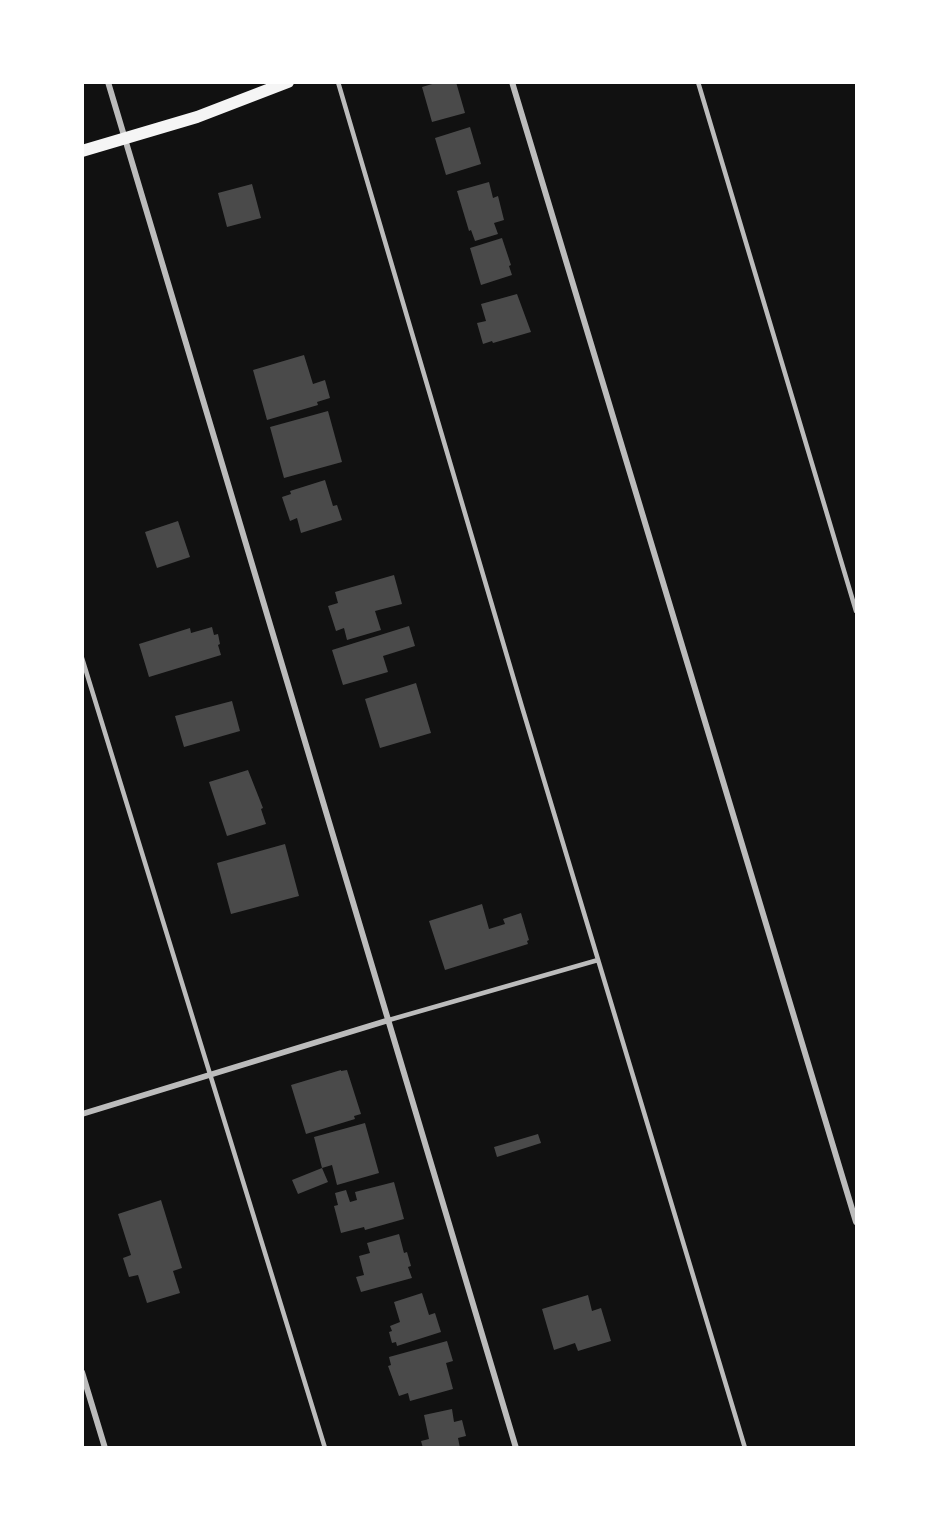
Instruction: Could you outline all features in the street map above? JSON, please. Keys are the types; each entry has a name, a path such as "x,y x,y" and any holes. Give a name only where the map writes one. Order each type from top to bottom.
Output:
{"main road":[{"path":"82,151 197,117 288,82"}],"street":[{"path":"108,82 516,1448"},
{"path":"512,82 856,1222"},
{"path":"82,1114 388,1020"},
{"path":"82,1372 105,1448"}],"lane":[{"path":"338,82 745,1448"},
{"path":"698,82 856,611"},
{"path":"82,658 325,1448"},
{"path":"388,1020 598,960"}],"building":[{"path":"439,82 456,82 465,113 432,122 422,87"},
{"path":"470,127 481,164 446,175 435,138"},
{"path":"489,182 493,198 498,196 504,220 494,223 498,234 475,241 471,230 469,231 457,191"},
{"path":"252,184 261,218 227,227 218,193"},
{"path":"502,238 512,275 481,285 470,248"},
{"path":"517,294 531,332 483,344 477,323 486,321 481,304"},
{"path":"304,355 313,384 325,380 330,398 317,402 318,405 267,420 253,370"},
{"path":"328,411 342,462 284,478 270,427"},
{"path":"325,480 333,506 337,505 342,520 301,533 297,518 290,521 282,497 291,494 290,491"},
{"path":"178,521 190,557 157,568 145,532"},
{"path":"394,575 402,604 375,611 381,630 347,640 344,628 336,631 328,606 338,603 335,592"},
{"path":"409,626 415,646 383,656 388,672 343,685 332,650"},
{"path":"212,627 214,635 218,634 221,655 149,677 139,644 190,628 191,633"},
{"path":"416,683 431,733 380,748 365,699"},
{"path":"232,701 240,731 184,747 175,716"},
{"path":"248,770 263,808 261,809 266,824 227,836 209,782"},
{"path":"285,844 299,896 231,914 217,863"},
{"path":"482,904 489,929 505,924 503,919 521,913 529,940 528,944 445,970 429,921"},
{"path":"347,1070 361,1114 354,1116 355,1119 306,1134 291,1085"},
{"path":"365,1123 379,1173 337,1185 332,1165 322,1168 314,1137"},
{"path":"538,1134 541,1143 497,1157 494,1147"},
{"path":"322,1168 328,1182 298,1194 292,1180"},
{"path":"394,1182 404,1219 365,1230 364,1227 341,1233 334,1206 338,1205 335,1193 346,1190 350,1202 357,1200 355,1192"},
{"path":"161,1200 182,1268 173,1271 180,1293 147,1303 138,1275 129,1277 123,1258 131,1255 118,1214"},
{"path":"399,1234 404,1253 407,1252 411,1266 408,1267 412,1278 361,1292 356,1277 364,1275 359,1256 370,1253 367,1243"},
{"path":"422,1293 429,1315 435,1313 441,1332 397,1346 396,1342 392,1343 389,1332 392,1331 390,1326 400,1322 394,1302"},
{"path":"588,1295 592,1311 601,1308 611,1341 578,1351 575,1343 554,1350 542,1309"},
{"path":"447,1341 453,1361 446,1363 453,1389 410,1401 408,1393 399,1396 388,1366 391,1365 389,1357"},
{"path":"452,1409 454,1422 462,1420 466,1436 458,1438 460,1448 423,1448 421,1441 429,1439 424,1415"}]}
